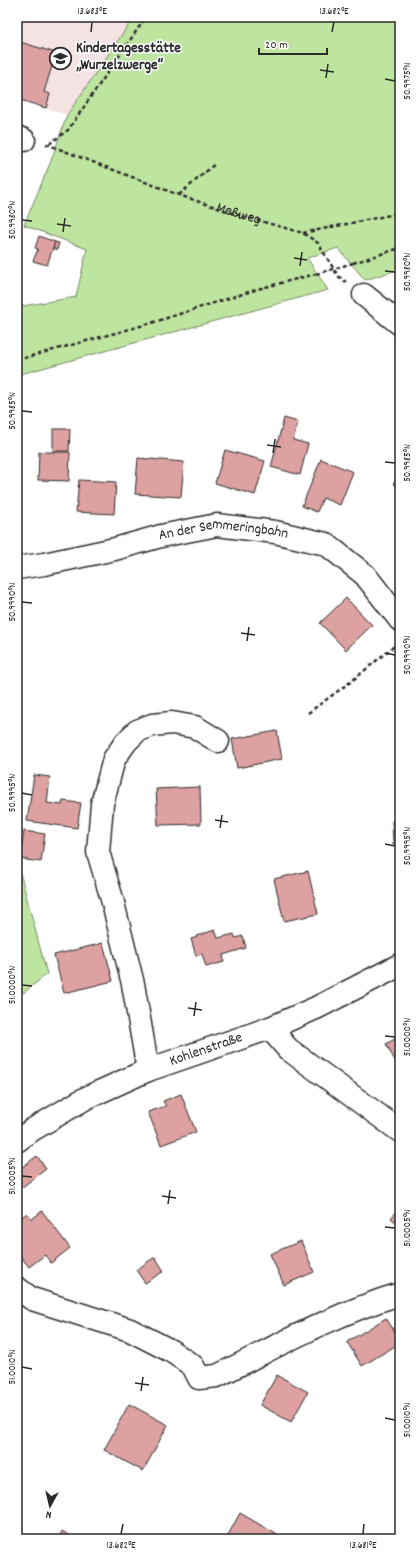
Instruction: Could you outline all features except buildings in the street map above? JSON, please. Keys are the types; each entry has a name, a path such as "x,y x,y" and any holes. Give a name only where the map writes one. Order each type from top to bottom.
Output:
{"street":[{"path":"364,296 400,324"},
{"name":"An der Semmeringbahn","path":"17,568 44,564 115,549 161,536 217,525 274,532 326,544 365,575 400,620"},
{"path":"148,1070 133,984 112,899 98,852 102,804 114,759 126,742 137,731 152,725 172,723 195,728 218,741"},
{"name":"Kohlenstraße","path":"17,1142 32,1130 86,1098 148,1070 270,1028 316,1008 400,965"},
{"path":"270,1028 288,1049 400,1131"},
{"path":"17,1288 32,1299 130,1330 171,1351 193,1366 199,1378 217,1376 321,1324 357,1308 400,1294"}],"path":[{"name":"Meßweg","path":"146,17 68,130 48,145 179,195 239,215 303,233 318,243 338,276 364,296"},
{"path":"179,195 216,163"},
{"path":"303,233 400,213"},
{"path":"17,360 148,324 258,289 316,274 400,248"},
{"path":"308,713 353,680 400,642"}],"shaded area":[{"name":"Kindertagesstätte „Wurzelzwerge“","path":"17,17 134,17 67,115 17,99"}],"green space":[{"path":"134,17 400,17 400,269 365,280 338,248 307,258 328,290 17,375 17,307 76,297 87,249 24,225 51,161 67,115"},
{"path":"17,861 47,974 17,998"}],"place":[{"name":"Kindertagesstätte „Wurzelzwerge“","path":"61,58"}]}
